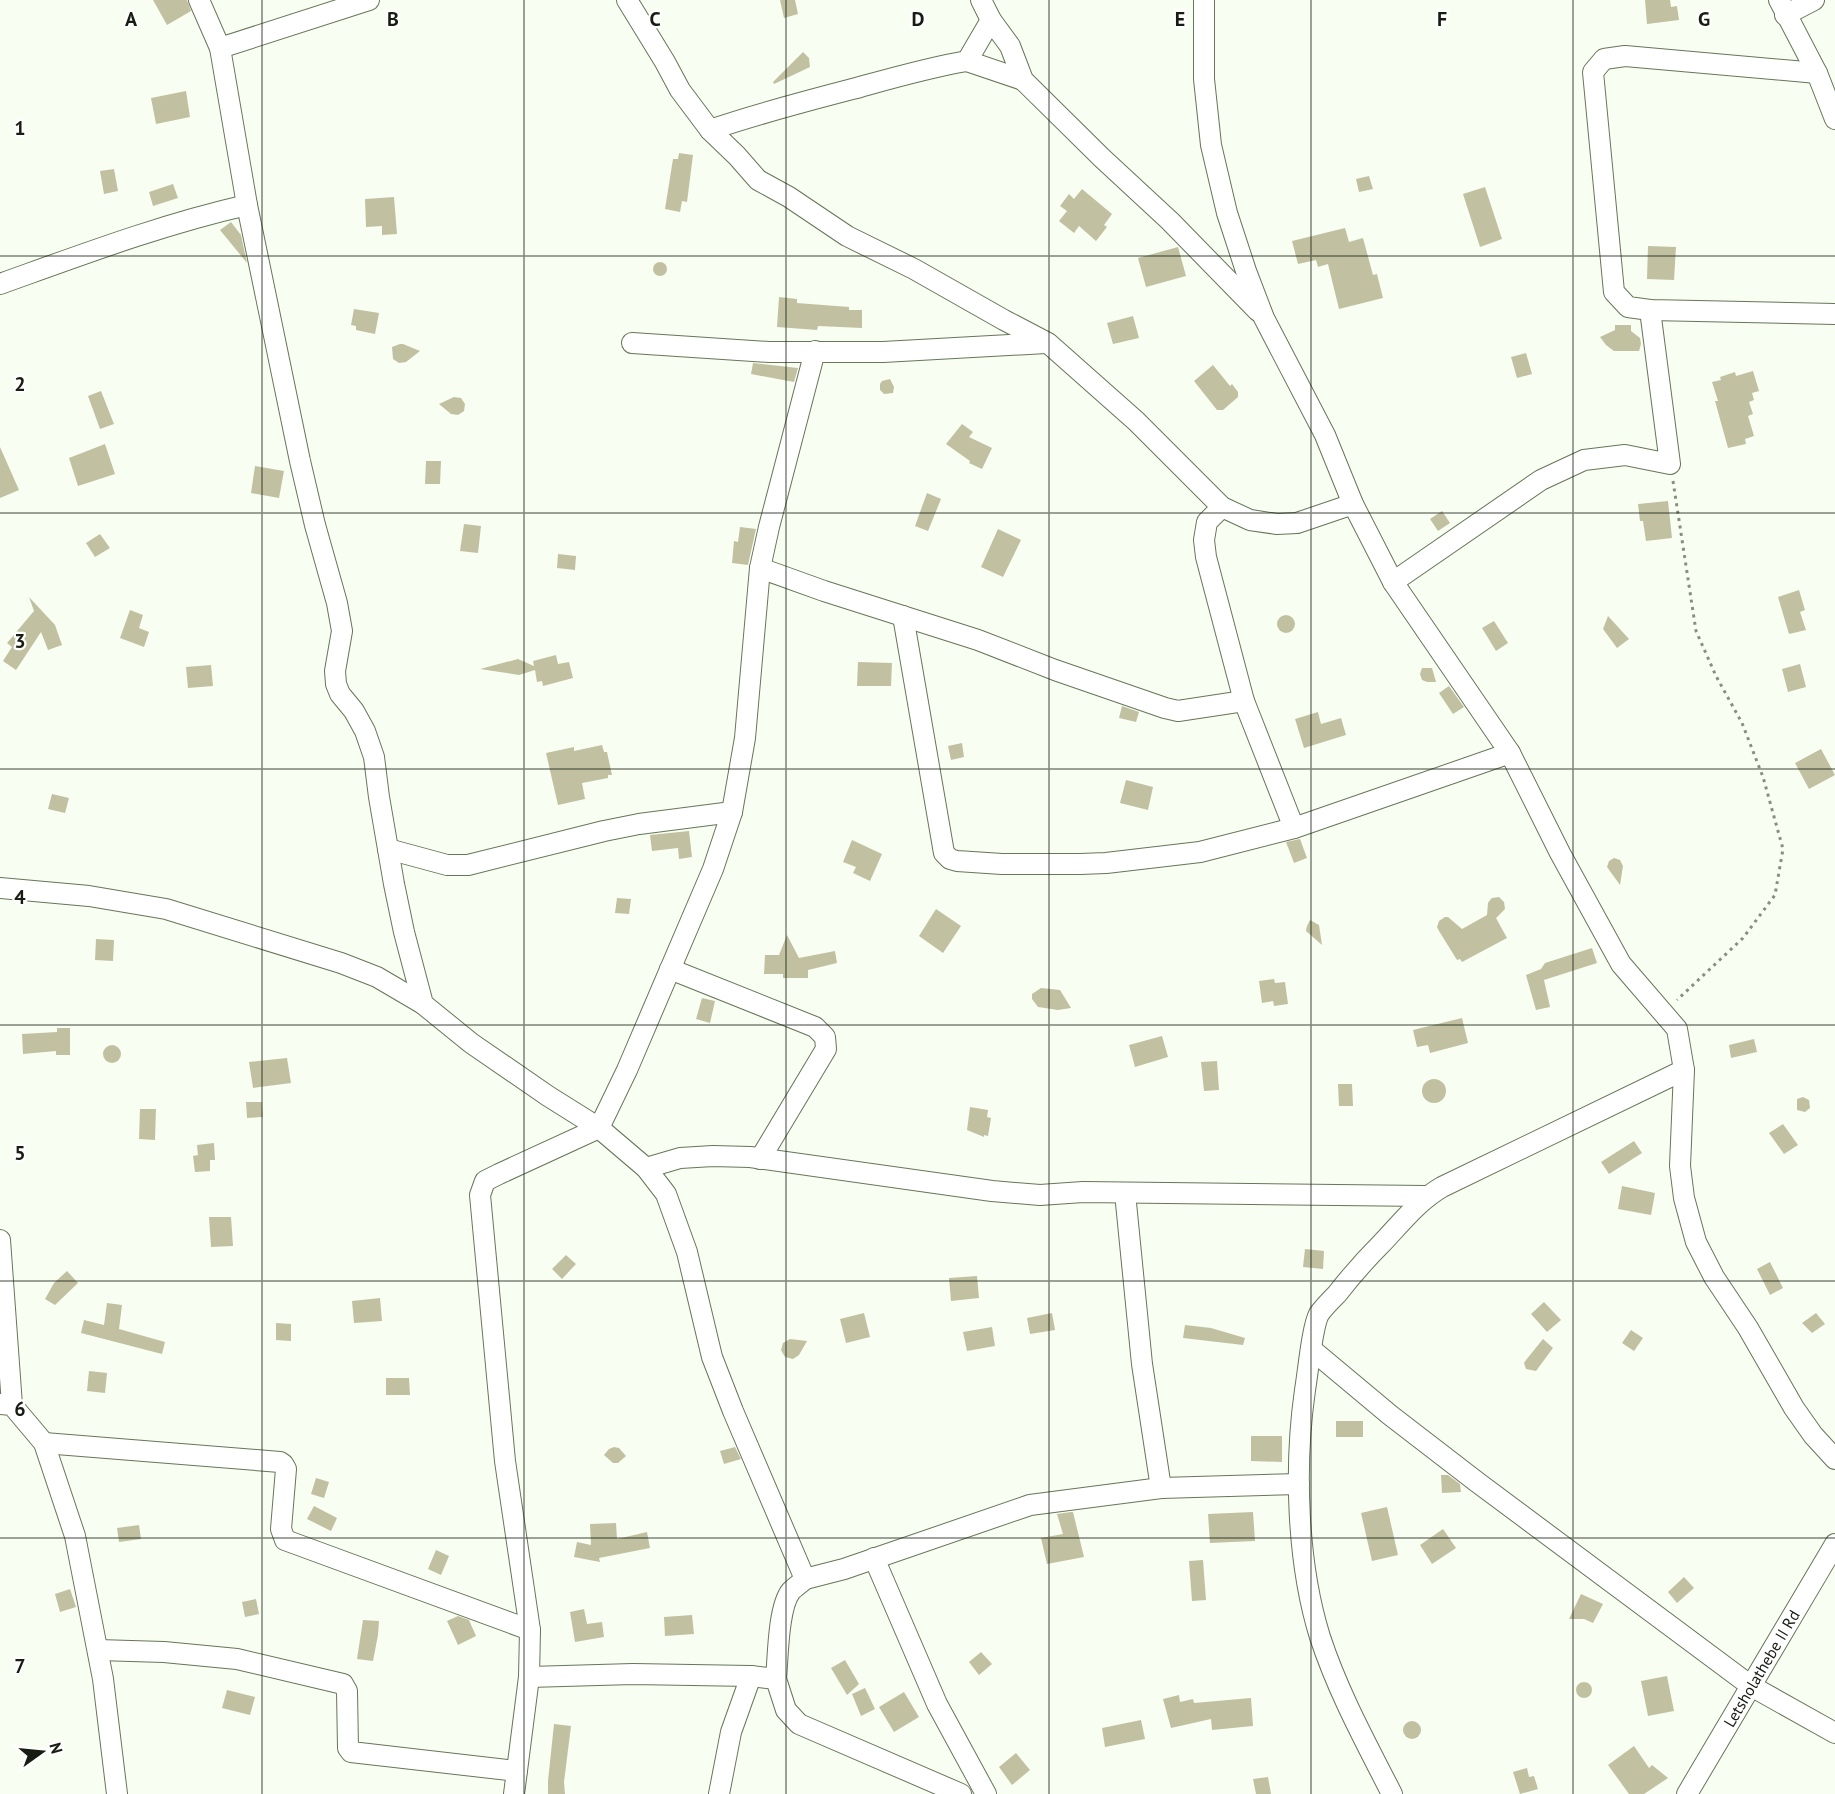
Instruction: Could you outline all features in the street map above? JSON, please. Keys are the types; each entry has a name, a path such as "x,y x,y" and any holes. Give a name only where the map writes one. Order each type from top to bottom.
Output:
{"street":[{"path":"200,0 220,48 247,205 300,461 337,603 342,631 335,671 336,684 340,694 354,711 365,731 374,758 404,932 423,1004"},
{"path":"220,48 369,0"},
{"path":"627,0 680,90 710,130 758,180 789,197 847,236 914,269 1004,321 1048,343 1136,421 1222,507 1250,520 1277,524 1297,523 1353,504"},
{"path":"981,0 991,20 1010,46 1023,80 1170,221 1264,318"},
{"path":"1204,0 1204,79 1211,145 1227,213 1264,318 1325,435 1353,504 1393,582 1510,753 1560,853 1621,963 1677,1029 1684,1070 1680,1166 1684,1198 1696,1242 1714,1277 1748,1328 1794,1408 1813,1436 1835,1459"},
{"path":"1814,0 1782,7 1817,73 1835,119"},
{"path":"967,61 991,20"},
{"path":"1817,73 1625,56 1604,59 1593,72 1614,292 1628,307 1650,310 1835,314"},
{"path":"710,130 799,103 967,61 1023,80"},
{"path":"0,284 124,241 247,205"},
{"path":"1393,582 1541,480 1584,460 1624,455 1670,464 1650,310"},
{"path":"632,343 769,352 904,351 1048,343"},
{"path":"514,1794 529,1677 530,1630 505,1461 480,1195 485,1181 599,1128 627,1070 713,869 732,812 745,738 760,568 815,351"},
{"path":"1222,507 1208,522 1204,540 1206,557 1244,701 1294,828"},
{"path":"760,568 978,640 1055,670 1178,711 1244,701"},
{"path":"903,616 944,853 950,859 1002,864 1106,863 1200,852 1294,828 1510,753"},
{"path":"388,849 447,865 468,865 604,831 732,812"},
{"path":"0,888 89,896 166,909 340,963 377,977 423,1004 471,1043 599,1128 645,1168 666,1194 687,1252 712,1357 805,1579"},
{"path":"670,969 816,1027 825,1036 826,1049 760,1159"},
{"path":"1392,1794 1348,1707 1321,1638 1308,1590 1299,1484 1301,1416 1318,1316 1361,1264 1426,1196 1684,1070"},
{"path":"645,1168 680,1158 713,1156 760,1159 1001,1192 1040,1195 1083,1192 1426,1196"},
{"path":"1125,1193 1142,1364 1161,1488"},
{"path":"0,1240 6,1404 44,1443 75,1536 103,1679 117,1794"},
{"path":"1311,1349 1390,1415 1468,1475 1751,1686 1835,1733"},
{"path":"44,1443 280,1462 286,1469 281,1529 285,1540 530,1630"},
{"path":"961,1794 799,1724 786,1710 776,1679 782,1613 791,1592 805,1579 1030,1505 1161,1488 1299,1484"},
{"name":"Letsholathebe II Rd","path":"1688,1794 1835,1544"},
{"path":"874,1558 937,1704 986,1794"},
{"path":"98,1650 164,1652 237,1659 343,1684 347,1691 348,1748 351,1752 517,1771"},
{"path":"529,1677 633,1674 751,1676 776,1679"},
{"path":"719,1794 731,1732 751,1676"}],"path":[{"path":"1663,1013 1743,938 1775,895 1784,849 1763,777 1742,723 1716,676 1696,631 1670,464"}],"building":[{"path":"153,0 187,0 191,11 167,25"},
{"path":"780,0 795,0 798,14 784,18"},
{"path":"1645,0 1670,0 1671,7 1677,6 1679,20 1647,24"},
{"path":"803,52 809,58 810,67 774,84 773,82"},
{"path":"186,91 190,117 156,124 151,98"},
{"path":"679,153 693,155 687,202 682,201 680,212 665,209 673,159 678,159"},
{"path":"114,169 118,191 104,194 100,171"},
{"path":"1369,176 1373,189 1359,192 1356,179"},
{"path":"173,184 178,198 153,206 149,192"},
{"path":"1485,187 1502,239 1480,247 1463,194"},
{"path":"1082,189 1112,214 1104,225 1107,227 1096,241 1079,226 1074,233 1059,221 1067,211 1060,206 1069,194 1074,199"},
{"path":"394,197 397,234 382,235 382,226 366,227 365,199"},
{"path":"231,222 241,235 247,263 220,230"},
{"path":"1345,228 1349,242 1363,238 1373,275 1377,274 1383,298 1339,309 1328,264 1318,267 1316,260 1298,264 1292,241"},
{"path":"1648,246 1676,247 1674,280 1647,279"},
{"path":"1178,247 1186,276 1146,287 1138,258"},
{"path":"657,262 663,262 667,269 663,276 657,276 653,272 653,266"},
{"path":"779,297 797,299 797,303 862,310 862,328 818,326 817,330 777,327"},
{"path":"354,309 379,313 375,334 356,330 356,326 351,325"},
{"path":"1133,316 1139,338 1113,344 1107,323"},
{"path":"1615,325 1631,325 1631,331 1640,338 1639,351 1614,351 1606,345 1600,337 1615,330"},
{"path":"400,344 420,351 406,362 399,363 393,359 392,347"},
{"path":"1526,353 1532,374 1517,378 1511,357"},
{"path":"753,363 798,368 794,382 751,374"},
{"path":"1213,365 1238,392 1238,397 1223,410 1217,410 1194,381"},
{"path":"1753,371 1759,391 1752,393 1754,400 1749,402 1753,414 1748,416 1754,436 1745,439 1746,444 1728,448 1712,382 1735,372 1736,376"},
{"path":"890,379 894,387 893,393 884,394 880,390 880,384"},
{"path":"101,391 114,424 100,429 88,396"},
{"path":"454,397 461,398 465,404 464,411 458,415 451,414 439,404"},
{"path":"962,424 973,432 969,437 992,448 982,469 969,463 970,461 946,444"},
{"path":"105,444 115,474 78,486 69,458"},
{"path":"0,447 19,490 0,498"},
{"path":"426,461 441,461 440,484 425,484"},
{"path":"255,466 284,471 279,498 251,493"},
{"path":"927,493 941,499 928,531 915,526"},
{"path":"1668,501 1672,538 1646,541 1638,504"},
{"path":"1442,511 1450,523 1438,531 1430,519"},
{"path":"464,524 481,526 478,553 460,551"},
{"path":"740,527 756,529 748,565 732,563 734,541 738,542"},
{"path":"998,529 1021,540 1003,577 981,567"},
{"path":"100,534 110,548 95,557 86,543"},
{"path":"558,554 576,556 575,570 557,568"},
{"path":"1799,590 1805,610 1800,612 1806,630 1789,634 1778,597"},
{"path":"29,597 55,625 62,645 48,650 41,632 16,670 3,661 12,647 7,643 34,611"},
{"path":"130,610 143,615 139,628 149,632 144,647 120,638"},
{"path":"1286,615 1292,618 1295,624 1292,630 1286,633 1280,630 1277,624 1280,618"},
{"path":"1608,616 1629,639 1617,648 1603,629"},
{"path":"1494,621 1508,643 1496,651 1482,628"},
{"path":"556,655 558,664 569,662 573,678 543,686 542,681 537,682 535,670 519,675 480,669 518,659 534,666 533,661"},
{"path":"858,662 892,663 891,686 857,686"},
{"path":"1800,664 1806,687 1788,692 1782,669"},
{"path":"211,665 213,686 188,688 186,667"},
{"path":"1422,668 1432,668 1436,682 1422,680 1420,674"},
{"path":"1449,686 1464,707 1453,714 1439,693"},
{"path":"1122,706 1139,712 1136,722 1119,718"},
{"path":"1318,712 1321,724 1341,718 1346,735 1304,748 1295,719"},
{"path":"962,743 964,757 951,760 948,746"},
{"path":"602,745 604,752 607,752 612,775 608,775 608,778 582,783 585,799 558,805 546,753 574,747 574,751"},
{"path":"1821,749 1835,775 1809,789 1795,763"},
{"path":"1126,780 1153,787 1148,810 1120,803"},
{"path":"52,794 69,798 65,813 48,809"},
{"path":"689,831 692,857 679,859 678,848 652,851 650,835"},
{"path":"1300,839 1307,858 1294,863 1286,842"},
{"path":"852,840 882,854 870,881 853,873 856,867 843,862"},
{"path":"1614,858 1620,860 1623,866 1620,885 1607,867 1609,861"},
{"path":"1499,897 1504,902 1505,909 1496,918 1507,938 1462,962 1460,959 1457,960 1437,927 1439,921 1448,917 1462,929 1487,915 1488,903 1492,898"},
{"path":"617,898 631,899 629,914 615,913"},
{"path":"936,909 961,926 943,953 919,936"},
{"path":"1310,920 1319,925 1322,945 1306,931"},
{"path":"787,935 799,958 835,951 837,963 808,970 808,978 783,978 783,974 764,974 765,955 779,955"},
{"path":"96,939 114,940 113,961 95,960"},
{"path":"1592,948 1597,963 1544,980 1550,1007 1536,1010 1526,975 1541,969 1545,963"},
{"path":"1274,979 1275,983 1285,982 1288,1004 1274,1006 1273,1001 1262,1003 1259,981"},
{"path":"1041,988 1060,990 1071,1008 1058,1010 1038,1007 1032,999 1032,994"},
{"path":"702,998 715,1001 710,1023 696,1019"},
{"path":"1462,1018 1468,1043 1430,1053 1428,1045 1417,1047 1413,1030"},
{"path":"57,1028 70,1028 70,1055 56,1055 56,1051 23,1054 22,1034 57,1032"},
{"path":"1162,1036 1168,1057 1135,1067 1129,1045"},
{"path":"1754,1039 1757,1052 1731,1058 1729,1045"},
{"path":"112,1045 118,1048 121,1054 118,1060 112,1063 106,1060 103,1054 106,1048"},
{"path":"287,1058 291,1083 253,1088 249,1062"},
{"path":"1217,1061 1219,1090 1204,1091 1201,1062"},
{"path":"1434,1079 1442,1083 1446,1091 1442,1099 1434,1103 1426,1099 1422,1091 1426,1083"},
{"path":"1338,1084 1352,1084 1353,1106 1339,1106"},
{"path":"1803,1097 1809,1100 1810,1108 1805,1112 1797,1110 1797,1099"},
{"path":"246,1102 262,1102 263,1117 247,1118"},
{"path":"970,1107 988,1110 987,1117 991,1118 988,1136 984,1135 984,1137 967,1130"},
{"path":"140,1109 156,1109 155,1140 139,1139"},
{"path":"1783,1124 1798,1145 1784,1154 1769,1133"},
{"path":"1634,1141 1642,1153 1609,1174 1601,1162"},
{"path":"214,1143 215,1160 210,1160 210,1171 195,1172 193,1156 198,1155 197,1145"},
{"path":"1622,1186 1655,1193 1651,1215 1618,1209"},
{"path":"209,1217 231,1217 233,1246 211,1247"},
{"path":"1305,1249 1324,1251 1323,1269 1303,1267"},
{"path":"566,1255 576,1264 562,1279 552,1269"},
{"path":"1770,1262 1783,1288 1770,1295 1757,1269"},
{"path":"67,1271 78,1283 55,1305 45,1299 54,1283"},
{"path":"977,1276 979,1298 951,1301 949,1278"},
{"path":"380,1298 382,1321 354,1323 352,1301"},
{"path":"1544,1302 1561,1320 1547,1332 1531,1314"},
{"path":"107,1303 122,1305 119,1329 165,1342 162,1354 81,1333 84,1320 104,1325"},
{"path":"864,1313 870,1337 846,1343 840,1319"},
{"path":"1052,1313 1055,1330 1030,1334 1027,1318"},
{"path":"1816,1313 1825,1324 1812,1333 1802,1323"},
{"path":"276,1323 291,1324 291,1341 276,1340"},
{"path":"1185,1325 1211,1328 1245,1338 1243,1345 1183,1338"},
{"path":"992,1327 995,1346 967,1351 963,1332"},
{"path":"1631,1330 1643,1338 1634,1351 1622,1343"},
{"path":"790,1339 807,1341 799,1355 793,1359 785,1357 781,1350 783,1343"},
{"path":"1543,1339 1553,1348 1536,1371 1526,1369 1524,1363"},
{"path":"89,1371 107,1373 105,1393 87,1391"},
{"path":"386,1378 409,1378 410,1395 386,1395"},
{"path":"1336,1421 1363,1421 1363,1437 1336,1437"},
{"path":"1251,1436 1282,1436 1282,1462 1251,1461"},
{"path":"614,1447 619,1448 626,1456 618,1463 613,1463 604,1455"},
{"path":"735,1447 741,1459 724,1464 720,1451"},
{"path":"1441,1475 1448,1475 1460,1484 1461,1492 1442,1493"},
{"path":"316,1478 329,1482 324,1498 311,1494"},
{"path":"314,1506 337,1518 331,1531 307,1519"},
{"path":"1387,1507 1398,1555 1372,1561 1361,1513"},
{"path":"1073,1512 1084,1557 1047,1564 1041,1538 1063,1534 1057,1514"},
{"path":"1253,1512 1255,1541 1210,1543 1208,1514"},
{"path":"616,1523 617,1539 647,1532 650,1548 599,1558 600,1562 574,1557 577,1542 591,1545 590,1524"},
{"path":"139,1525 141,1539 119,1542 117,1528"},
{"path":"1443,1529 1456,1548 1432,1564 1420,1545"},
{"path":"436,1550 449,1556 441,1575 428,1569"},
{"path":"1203,1560 1206,1600 1192,1601 1189,1561"},
{"path":"1684,1577 1694,1588 1677,1603 1668,1592"},
{"path":"70,1589 76,1607 60,1612 55,1594"},
{"path":"1581,1594 1603,1604 1593,1623 1584,1619 1569,1619"},
{"path":"256,1599 259,1614 245,1617 242,1602"},
{"path":"584,1609 587,1624 602,1622 604,1637 575,1642 570,1612"},
{"path":"692,1615 694,1634 665,1636 664,1617"},
{"path":"458,1616 469,1620 476,1636 458,1645 447,1621"},
{"path":"363,1620 379,1621 373,1661 357,1659"},
{"path":"981,1652 992,1664 979,1675 969,1662"},
{"path":"845,1660 859,1684 847,1695 831,1668"},
{"path":"1667,1676 1674,1711 1648,1716 1641,1681"},
{"path":"1581,1682 1587,1682 1592,1690 1590,1696 1581,1698 1576,1693 1576,1687"},
{"path":"865,1688 875,1709 861,1716 852,1694"},
{"path":"227,1690 255,1697 250,1715 222,1708"},
{"path":"904,1692 919,1717 894,1732 879,1707"},
{"path":"1179,1695 1180,1702 1193,1699 1194,1703 1251,1698 1253,1726 1212,1730 1211,1719 1171,1728 1163,1699"},
{"path":"1141,1720 1145,1739 1105,1747 1102,1728"},
{"path":"1412,1721 1418,1724 1421,1730 1418,1736 1412,1739 1406,1736 1403,1730 1406,1724"},
{"path":"554,1724 571,1726 564,1782 565,1794 548,1794"},
{"path":"1634,1746 1649,1768 1652,1765 1668,1778 1644,1794 1629,1794 1608,1765"},
{"path":"1016,1753 1030,1770 1012,1785 999,1767"},
{"path":"1527,1768 1529,1777 1534,1776 1538,1789 1520,1794 1513,1772"},
{"path":"1268,1777 1271,1794 1256,1794 1253,1779"}]}
